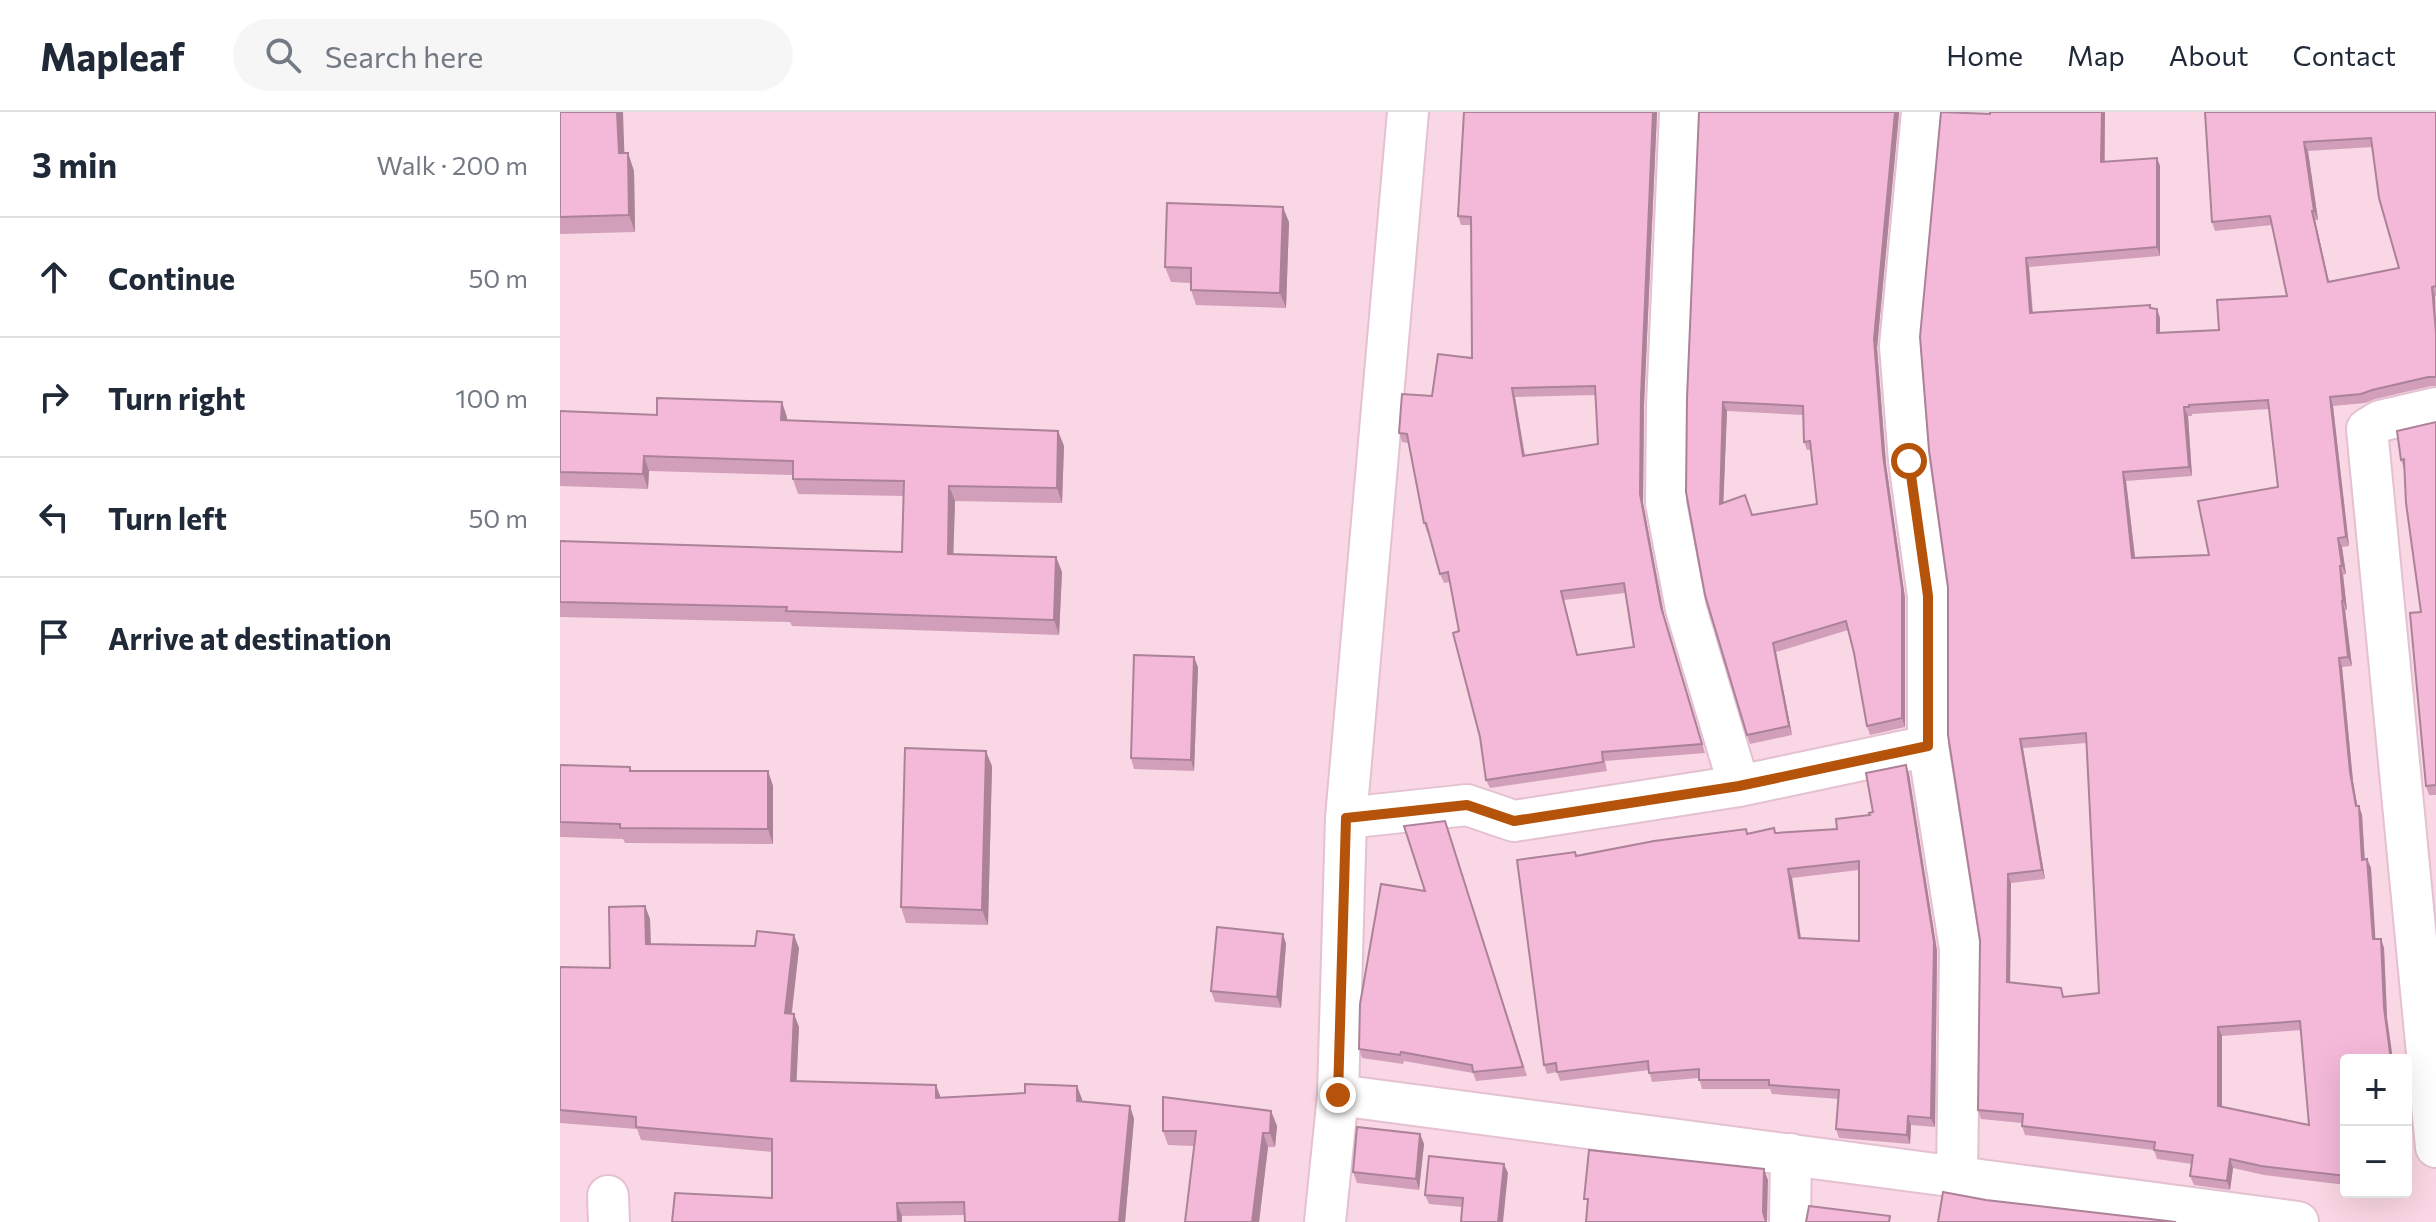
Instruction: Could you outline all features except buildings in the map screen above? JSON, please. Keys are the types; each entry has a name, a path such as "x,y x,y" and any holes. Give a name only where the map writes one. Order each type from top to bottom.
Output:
{"street":[{"path":"1325,1222 1338,1095 1346,818 1408,112"},
{"path":"1680,112 1667,406 1666,503 1686,609 1739,786"},
{"path":"1922,112 1900,346 1909,461 1928,596 1928,746 1960,949 1957,1178"},
{"path":"2436,408 2380,421 2367,429 2436,1147"},
{"path":"1346,818 1467,805 1514,821 1739,786 1928,746"},
{"path":"1338,1095 1957,1178 2077,1207 2298,1222"},
{"path":"1790,1222 1791,1154"}],"shaded area":[{"path":"560,112 2436,112 2436,1222 560,1222"}],"route":[{"path":"1338,1095 1346,818 1467,805 1514,821 1739,786 1928,746 1928,596 1909,461"}]}
